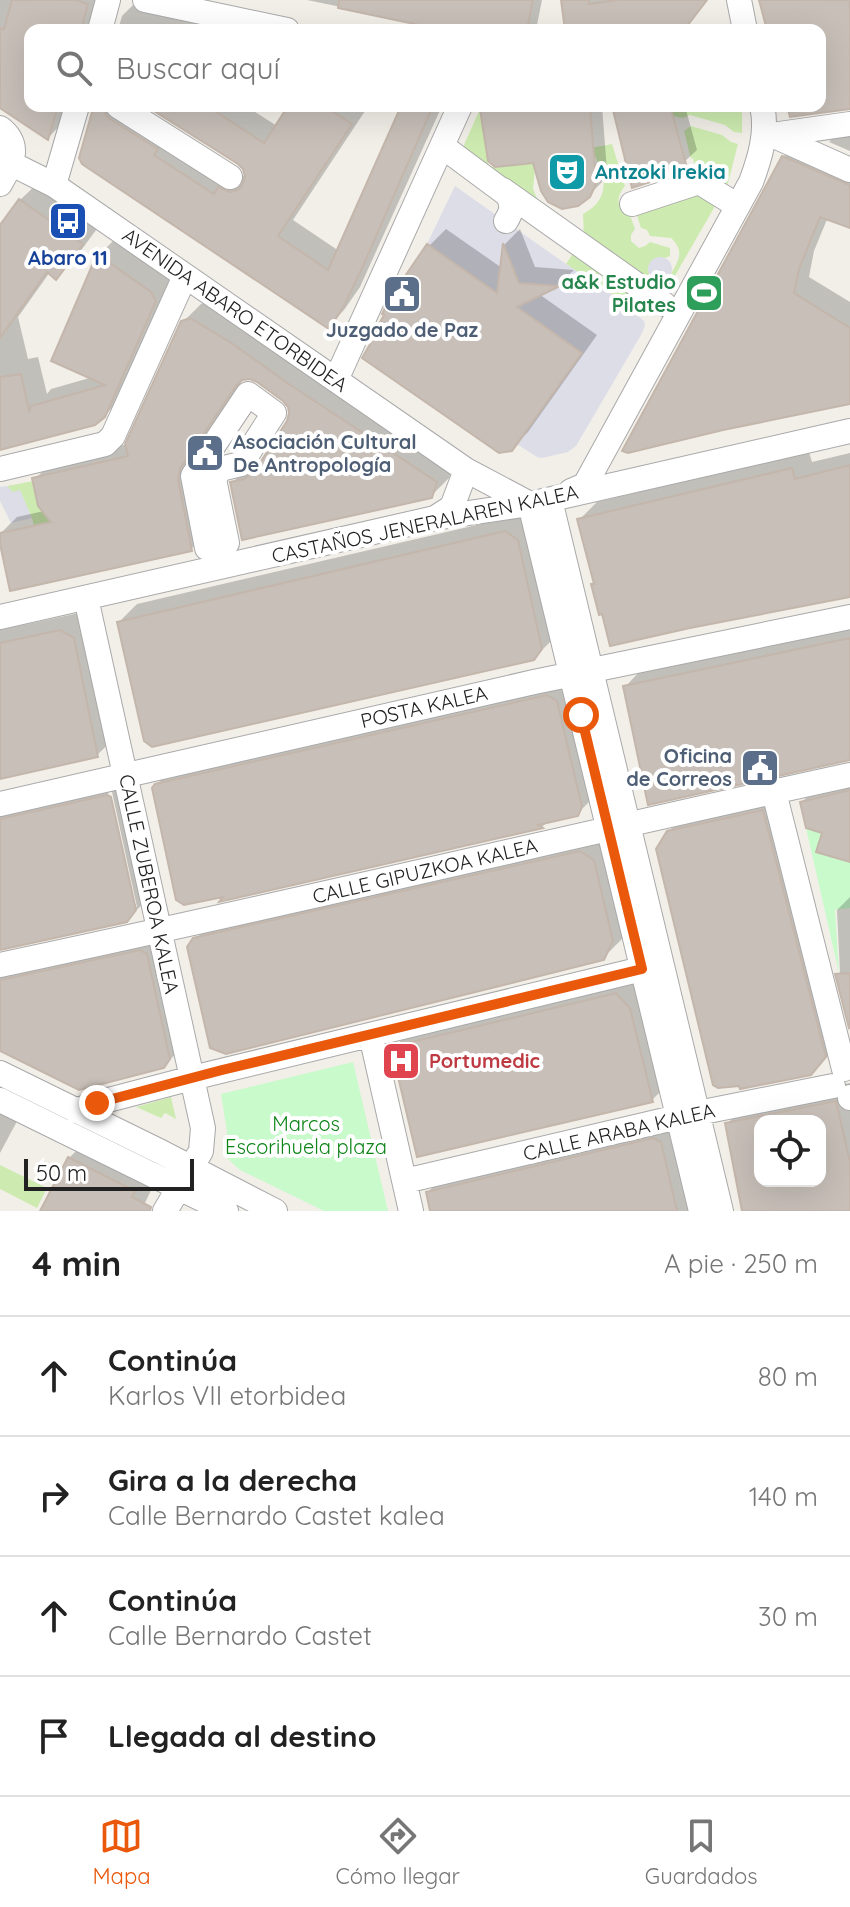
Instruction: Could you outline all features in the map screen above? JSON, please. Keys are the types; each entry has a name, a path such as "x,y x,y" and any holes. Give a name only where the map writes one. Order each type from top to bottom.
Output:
{"street":[{"path":"102,24 108,0"},
{"path":"145,0 218,7 269,24"},
{"path":"739,0 744,24"},
{"path":"54,185 75,112"},
{"path":"127,112 230,177"},
{"path":"336,380 457,112"},
{"path":"764,116 850,124"},
{"path":"764,116 850,170"},
{"path":"701,1211 666,980 619,827 540,502 585,485 751,182 759,161 764,116"},
{"path":"0,128 13,143 4,169"},
{"path":"439,152 492,197 497,207 664,304"},
{"name":"AVENIDA ABARO ETORBIDEA","path":"4,169 54,185 466,470 540,502"},
{"path":"632,204 699,182 738,206"},
{"path":"0,469 105,444 113,436 185,276"},
{"path":"248,394 274,413 241,464 220,469 214,479 227,543 207,548 193,476 248,394"},
{"name":"CASTAÑOS JENERALAREN KALEA","path":"0,617 435,518 540,502 850,431"},
{"path":"435,518 452,507 466,470"},
{"name":"CALLE ZUBEROA KALEA","path":"86,598 203,1128 201,1151 165,1211"},
{"name":"POSTA KALEA","path":"0,804 582,673 850,617"},
{"name":"CALLE GIPUZKOA KALEA","path":"0,965 159,932 850,775"},
{"path":"776,800 846,1086"},
{"path":"619,827 642,969 721,1211"},
{"path":"76,1111 192,1078 642,969 656,970 666,980"},
{"path":"371,1035 411,1211"},
{"path":"0,1073 76,1111 185,1178 226,1211"},
{"name":"CALLE ARABA KALEA","path":"405,1181 688,1115 846,1086"},
{"path":"0,1100 185,1178 275,1211"}],"green space":[{"path":"479,112 480,112 489,166 463,147"},
{"path":"672,112 741,112 742,133 690,115 683,118 673,116"},
{"path":"691,126 722,135 738,144 728,183 723,188 700,174 695,167 684,131"},
{"path":"612,144 625,186 619,204 630,215 635,229 631,241 639,248 650,242 670,248 670,256 662,258 651,277 657,281 651,284 584,239 583,214 599,200 604,184 591,148"},
{"path":"536,158 533,189 539,203 490,167"},
{"path":"697,194 714,208 669,286 665,280 677,263 679,253 676,243 671,238 650,236 647,230 641,228 636,212"},
{"path":"576,249 639,301 630,297 623,301 566,264"},
{"path":"33,481 41,509 51,522 34,526 32,518 7,486"},
{"path":"806,828 850,842 850,908 835,910 839,973"},
{"name":"Marcos Escorihuela plaza","path":"353,1062 388,1211 324,1211 240,1170 228,1159 224,1152 227,1132 221,1094"},
{"path":"171,1097 176,1119 165,1113 161,1118 136,1107"},
{"path":"0,1165 47,1188 37,1208 0,1189"}],"shaded area":[{"path":"455,186 566,264 636,308 638,316 644,321 641,335 576,446 568,452 542,458 517,444 581,353 427,244"},
{"path":"660,257 671,264 672,269 665,280 660,281 649,274 648,269 655,258"},
{"path":"7,486 13,492 20,490 32,518 11,523 0,501 0,487"}],"building":[{"path":"12,0 76,0 88,4 83,24 24,24 24,112 56,112 48,140 0,108 0,28 4,29"},
{"path":"339,0 533,0 528,24 414,24 338,8"},
{"path":"561,0 589,0 589,4 617,0 707,0 689,24 564,24"},
{"path":"759,0 850,0 850,109 790,117 789,112 826,112 826,24 765,24"},
{"path":"92,112 104,112 110,119 158,149 154,155 214,194 218,187 230,192 242,186 245,177 238,164 156,112 216,112 264,143 284,112 333,112 352,124 278,236 328,270 398,112 430,112 363,266 329,329 82,164 79,158"},
{"path":"480,112 590,112 596,184 590,197 578,206 562,209 548,202 541,191 533,163 495,167 488,161"},
{"path":"613,112 672,112 686,164 658,173 659,179 632,188"},
{"path":"782,156 850,185 850,228 820,217 799,269 794,293 850,328 850,404 628,453 622,451"},
{"path":"19,199 83,244 56,280 47,272 0,338 0,225"},
{"path":"503,243 519,283 560,286 517,307 582,353 512,451 499,453 362,358 376,334 388,301 427,244 497,293"},
{"path":"97,254 151,292 156,301 105,417 95,425 0,450 0,377 21,374 29,411 31,406 105,385 51,361"},
{"path":"190,318 437,482 432,498 242,540 230,482 244,479 254,472 289,413 283,401 257,382 242,380 180,469 178,479 192,551 10,591 0,533 51,522 38,506 32,478 128,456 125,444 181,321"},
{"path":"850,465 850,597 610,646 602,614 599,615 577,519 792,468 795,479"},
{"path":"505,531 518,540 542,649 534,660 152,747 144,741 117,622"},
{"path":"60,630 74,638 98,757 0,779 0,643"},
{"path":"850,638 850,760 648,805 623,686"},
{"path":"547,695 557,701 582,807 578,816 538,825 543,828 219,902 223,897 184,905 176,900 152,788 155,784"},
{"path":"850,790 850,862 816,852 822,833 806,828 800,802"},
{"path":"107,795 111,797 136,910 127,922 0,950 0,819"},
{"path":"763,810 826,1057 811,1075 740,1089 739,1086 718,1088 713,1085 656,849 667,831"},
{"path":"580,851 594,860 613,941 604,960 226,1054 210,1048 187,947 193,938"},
{"path":"140,950 147,954 170,1059 164,1068 79,1090 0,1051 0,980"},
{"path":"850,973 850,1027 849,1028 835,974"},
{"path":"616,993 630,1008 653,1102 417,1157 391,1047"},
{"path":"836,1101 850,1162 850,1211 742,1211 725,1123 754,1117 754,1187 826,1187 826,1115 765,1115"},
{"path":"653,1138 661,1142 677,1211 430,1211 426,1192"},
{"path":"68,1157 135,1191 132,1197 151,1207 150,1211 40,1211"}],"place":[{"name":"Antzoki Irekia","path":"567,172"},
{"name":"Abaro 11","path":"68,221"},
{"name":"a&k Estudio Pilates","path":"704,293"},
{"name":"Juzgado de Paz","path":"402,294"},
{"name":"Asociación Cultural De Antropología","path":"205,453"},
{"name":"Oficina de Correos","path":"760,768"},
{"name":"Portumedic","path":"401,1061"}],"route":[{"path":"97,1103 642,969 581,715"}]}
